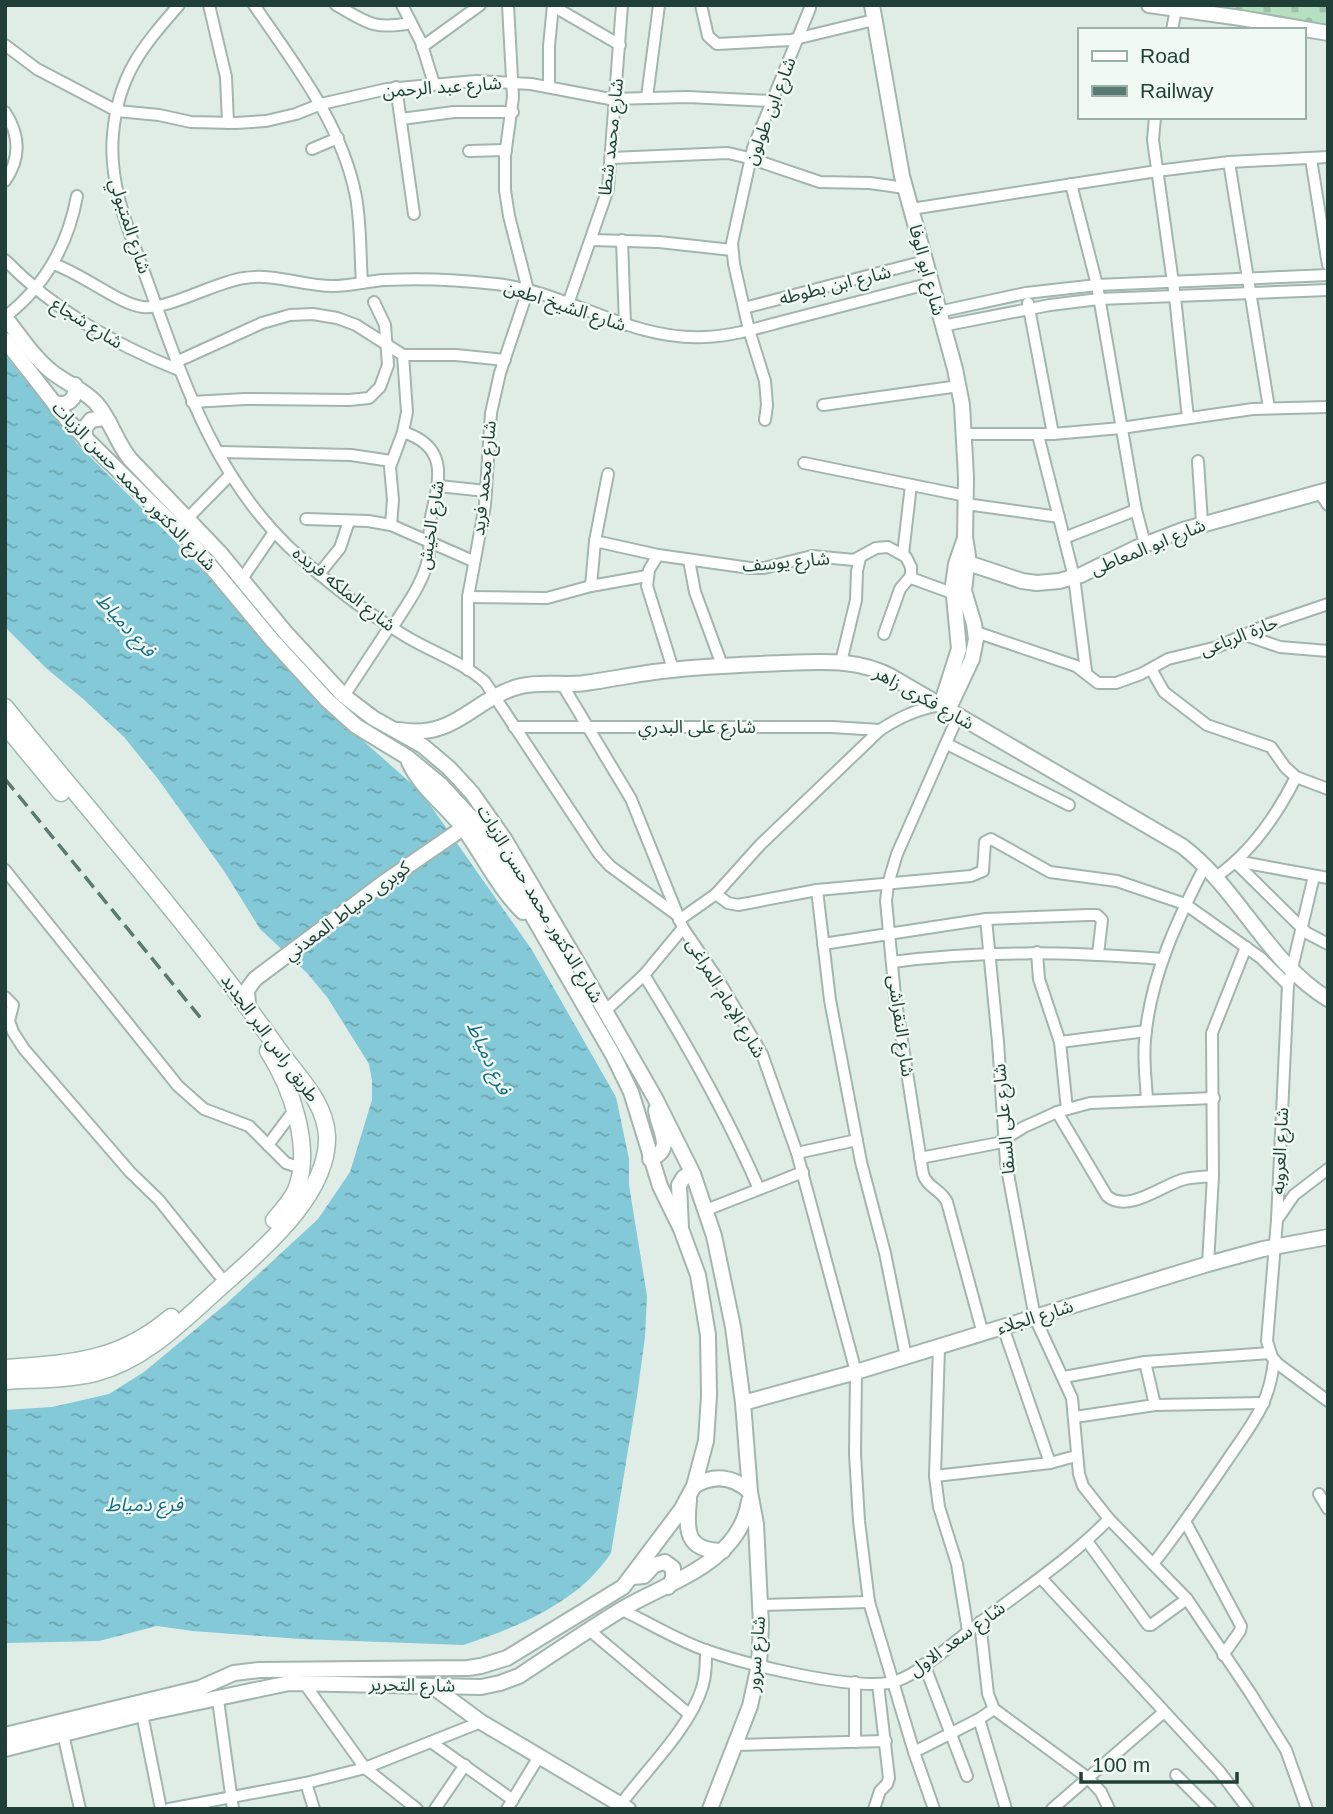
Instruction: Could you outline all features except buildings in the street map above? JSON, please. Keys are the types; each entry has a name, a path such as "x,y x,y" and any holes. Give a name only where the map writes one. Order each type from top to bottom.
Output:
{"main road":[{"name":"طريق راس البر الجديد","path":"5,707 248,1005 313,1096 323,1118 326,1149 311,1191 299,1208 260,1251 142,1353 127,1362 93,1373 5,1381"},
{"name":"طريق راس البر الجديد","path":"5,724 219,984 275,1062 287,1085 296,1116 301,1168 291,1200 257,1238 219,1275 149,1334 115,1352 78,1362 5,1368"},
{"path":"296,1116 304,1126 312,1127 323,1118"},
{"path":"301,1168 310,1166 320,1171"}],"street":[{"name":"شارع المتبولي","path":"179,5 152,35 136,58 124,84 112,142 114,180 177,366 192,402 219,452"},
{"path":"209,5 226,77 229,123"},
{"path":"254,5 321,104 338,138 356,198 362,283"},
{"path":"336,5 374,25 389,27 411,23"},
{"path":"402,5 422,47 434,84"},
{"path":"422,47 480,5"},
{"path":"508,5 513,112 504,176 506,203 528,290"},
{"name":"شارع محمد شطا","path":"568,304 606,201 622,5"},
{"path":"647,97 659,5"},
{"path":"701,5 708,36 715,43 797,39 873,13"},
{"path":"1149,5 1296,28"},
{"path":"550,86 549,46 553,6 620,44"},
{"name":"شارع ابن طولون","path":"765,420 765,381 749,330 732,250 749,158 810,8"},
{"path":"1172,28 1176,9"},
{"name":"شارع ابو الوفا","path":"873,13 905,188 959,386 964,435 965,537 968,563 964,591 976,632 972,659 949,710"},
{"path":"1305,29 1328,33"},
{"path":"5,45 37,69 117,111"},
{"name":"شارع عبد الرحمن","path":"117,111 159,115 187,122 229,123 274,119 321,104 396,87 476,81 550,86 616,99 688,97 771,101"},
{"path":"396,87 414,214"},
{"path":"5,112 16,133 17,150 15,165 5,181"},
{"path":"401,119 454,112 513,112"},
{"path":"1155,119 1153,140 1175,297 1188,418"},
{"path":"312,149 338,138"},
{"path":"469,151 506,150"},
{"path":"611,158 721,153 749,158 820,182 870,183 905,188"},
{"path":"911,209 1229,162 1328,157"},
{"path":"1311,159 1328,265"},
{"path":"1229,162 1269,408"},
{"path":"1071,184 1097,285 1136,510 1145,544"},
{"path":"5,317 36,288 53,264 70,226 77,195"},
{"path":"592,240 677,243 732,250"},
{"path":"622,240 625,325"},
{"name":"شارع شجاع","path":"5,260 62,309 104,336 177,366"},
{"name":"شارع ابن بطوطه","path":"744,308 925,261"},
{"path":"53,264 74,272 134,305 157,306"},
{"path":"940,319 1026,293 1172,280 1328,275"},
{"name":"شارع الشيخ اطعن","path":"157,306 240,278 268,276 322,286 391,279 487,283 528,290 652,333 694,338 749,330 931,283"},
{"name":"شارع محمد فريد","path":"468,670 468,597 486,491 491,413 528,290"},
{"path":"940,319 1099,299 1328,290"},
{"path":"1026,293 1053,435"},
{"path":"192,402 369,398 380,387 388,365 385,325 374,302"},
{"path":"177,366 262,323 290,315 313,314 356,325 404,355 456,355 505,360"},
{"name":"شارع الدكتور محمد حسن الزيات","path":"5,317 43,364 94,401 130,459 187,518 344,696 373,718 436,757 461,780 505,840 655,1098 693,1174 706,1210 729,1303 743,1403 750,1492"},
{"name":"شارع الدكتور محمد حسن الزيات","path":"5,340 86,440 182,533 272,640 336,710 356,726 407,757 441,785 477,824 623,1073 650,1160 698,1275 708,1335 708,1418 706,1441 692,1491"},
{"path":"391,525 391,461 403,432 407,412 404,355"},
{"path":"54,403 63,405 69,402 75,394 75,385"},
{"path":"823,405 959,386"},
{"path":"964,435 1053,435 1269,408 1328,407"},
{"path":"86,440 84,429 91,419 103,418 109,422"},
{"name":"شارع الخيش","path":"344,696 422,578 428,560 430,523 440,475 435,456 422,440 403,432"},
{"path":"1038,435 1074,577 1086,671"},
{"path":"219,452 351,456 391,461"},
{"name":"شارع الملكه فريده","path":"219,452 246,500 319,574 391,627 485,682 599,853 610,866 680,921"},
{"path":"1198,461 1202,523"},
{"path":"804,463 911,485 966,500 1059,517"},
{"path":"591,586 595,541 608,474"},
{"path":"187,518 230,475"},
{"path":"439,485 486,491"},
{"path":"884,635 900,589 910,577 910,564 903,554 911,485"},
{"path":"1323,491 1328,505"},
{"name":"شارع ابو المعاطى","path":"968,563 1029,582 1052,582 1074,577 1145,544 1202,523 1323,491"},
{"path":"1064,538 1136,510"},
{"path":"306,519 391,525 473,561"},
{"path":"319,574 340,548 349,521"},
{"path":"242,579 274,531"},
{"name":"شارع ابو الوفا","path":"949,710 959,649 952,593 956,564 965,537"},
{"name":"شارع يوسف","path":"595,541 658,555 750,569 812,556 860,558 880,547 892,548 903,554"},
{"path":"658,555 647,576 648,590 673,669"},
{"path":"841,662 856,600 860,558"},
{"path":"689,560 695,592 722,665"},
{"path":"468,597 547,598 591,586 647,576"},
{"path":"910,577 952,593"},
{"name":"حارة الرباعى","path":"1086,671 1095,681 1106,685 1131,678 1168,659 1210,649 1277,621 1328,604"},
{"path":"976,632 1073,664 1086,671"},
{"path":"1245,635 1294,650 1328,651"},
{"name":"شارع فكرى زاهر","path":"394,729 416,731 449,725 496,696 522,686 581,684 673,669 722,665 841,662 863,665 885,673 1165,835 1216,877 1291,970 1328,999"},
{"path":"1151,669 1164,692 1199,719 1216,729 1271,747 1296,777 1328,789"},
{"name":"شارع الإمام المراغى","path":"562,684 631,799 680,921 762,1054 803,1171 856,1372 859,1521 870,1602 892,1682 934,1809"},
{"path":"605,1011 644,975 680,921 716,894 760,845 880,730 899,717 919,709 949,710"},
{"name":"شارع النقراشى","path":"949,710 947,744 897,854 888,884 887,918 925,1180 942,1192 947,1202 983,1334"},
{"name":"شارع على البدري","path":"514,727 805,727 880,730"},
{"path":"947,744 1069,805"},
{"path":"407,757 425,787 461,825 509,898 535,922"},
{"path":"1216,877 1235,861 1269,822 1296,777"},
{"name":"كوبرى دمياط المعدني","path":"228,978 245,976 283,954 461,825"},
{"path":"716,894 728,903 738,905 817,890 981,873 985,866 985,842 991,839 1050,872 1117,881 1185,904 1261,958 1288,985"},
{"path":"1235,861 1328,878"},
{"path":"1235,861 1301,928 1328,944"},
{"path":"1147,1100 1146,1031 1162,959 1185,904 1205,866"},
{"path":"5,870 178,1086 204,1109 248,1126 286,1163 301,1168"},
{"name":"شارع العروبه","path":"1153,1564 1185,1523 1252,1425 1272,1382 1272,1357 1267,1333 1277,1220 1288,985 1314,876"},
{"path":"817,890 830,1000 857,1140 906,1357"},
{"path":"823,944 986,919 1097,915 1102,920 1098,954"},
{"name":"شارع على السقا","path":"986,919 998,1042 1003,1140 1035,1318 1072,1398 1076,1456 1083,1486 1109,1518 1187,1599 1286,1750 1306,1808"},
{"path":"1208,1264 1213,1176 1212,1033 1246,947"},
{"path":"892,962 949,955 1037,952 1162,959"},
{"path":"1037,952 1039,979 1060,1042 1062,1111 1107,1196 1111,1199 1129,1200 1186,1178 1213,1176"},
{"name":"كوبرى دمياط المعدني","path":"248,1005 246,994 250,985 283,954"},
{"path":"644,975 696,1062 759,1189"},
{"path":"5,997 13,1005 9,1021 24,1049 130,1172 159,1199 219,1275"},
{"path":"1060,1042 1146,1031"},
{"path":"650,1160 662,1153 665,1146 656,1116 655,1098"},
{"path":"920,1158 987,1146 1062,1111 1090,1103 1214,1098"},
{"path":"268,1145 296,1116"},
{"path":"797,1153 857,1140"},
{"path":"1277,1220 1294,1195 1328,1169"},
{"path":"706,1210 803,1171"},
{"path":"681,1229 680,1185 684,1177 693,1174"},
{"name":"شارع الجلاء","path":"743,1403 856,1372 1208,1264 1328,1237"},
{"path":"1003,1328 1050,1463"},
{"path":"939,1347 935,1476 939,1507 957,1564 968,1631"},
{"path":"1064,1377 1145,1362 1272,1357 1328,1401"},
{"path":"1145,1362 1156,1405"},
{"path":"1314,1391 1328,1390"},
{"path":"1075,1417 1156,1405 1264,1404"},
{"path":"935,1476 1050,1463 1076,1456"},
{"path":"723,1551 704,1549 693,1542 687,1523 692,1491 703,1481 723,1478 733,1480 750,1492"},
{"name":"شارع التحرير","path":"5,1735 200,1688 229,1676 265,1670 481,1666 507,1658 623,1587 692,1491"},
{"name":"شارع التحرير","path":"5,1749 142,1714 218,1700 269,1687 304,1684 481,1687 500,1683 519,1676 589,1630 668,1587 723,1551 739,1530 750,1492"},
{"name":"شارع سرور","path":"710,1809 750,1706 759,1665 761,1605 756,1524 750,1492"},
{"path":"1319,1494 1328,1509"},
{"name":"شارع سعد الاول","path":"622,1610 706,1650 759,1665 820,1678 878,1684 892,1682 925,1664 1041,1578 1087,1541 1109,1518"},
{"path":"1185,1523 1241,1626 1223,1655"},
{"path":"1087,1541 1148,1625 1187,1599"},
{"path":"632,1577 644,1576 654,1565 664,1562 673,1568 674,1574 668,1587"},
{"path":"1041,1578 1220,1772 1248,1809"},
{"path":"761,1605 870,1602"},
{"path":"980,1622 988,1694 994,1709 1088,1778 1101,1791 1107,1807"},
{"path":"589,1630 690,1714"},
{"path":"432,1686 481,1722 624,1806 690,1714 702,1690 706,1650"},
{"path":"925,1664 967,1776"},
{"path":"265,1670 260,1679 263,1685 269,1687"},
{"path":"229,1676 237,1682 234,1695"},
{"path":"855,1682 855,1742"},
{"path":"304,1684 365,1768 417,1809"},
{"path":"874,1809 880,1791 888,1781 886,1741 878,1684"},
{"path":"218,1700 232,1803"},
{"path":"914,1752 994,1709"},
{"path":"1052,1809 1164,1712"},
{"path":"142,1714 161,1809"},
{"path":"978,1719 1006,1809"},
{"path":"169,1809 232,1803 365,1768 481,1722"},
{"path":"64,1734 80,1809"},
{"path":"736,1745 886,1741"},
{"path":"432,1742 465,1765 510,1804 540,1755"},
{"path":"435,1809 465,1765"},
{"path":"1176,1775 1210,1809"},
{"path":"306,1783 314,1809"}],"green space":[{"path":"1182,5 1328,5 1328,27"}],"water":[{"name":"فرع دمياط","path":"5,355 78,445 187,553 316,699 421,792 532,950 616,1097 629,1159 629,1185 647,1296 637,1396 611,1553 582,1586 545,1611 505,1630 463,1645 300,1639 157,1626 99,1641 5,1643 5,1410 52,1407 109,1394 144,1372 226,1304 318,1219 350,1172 372,1100 372,1081 369,1064 327,997 307,973 260,929 224,871 158,779 124,737 46,668 5,627"}],"railway":[{"path":"5,779 204,1022"}]}
